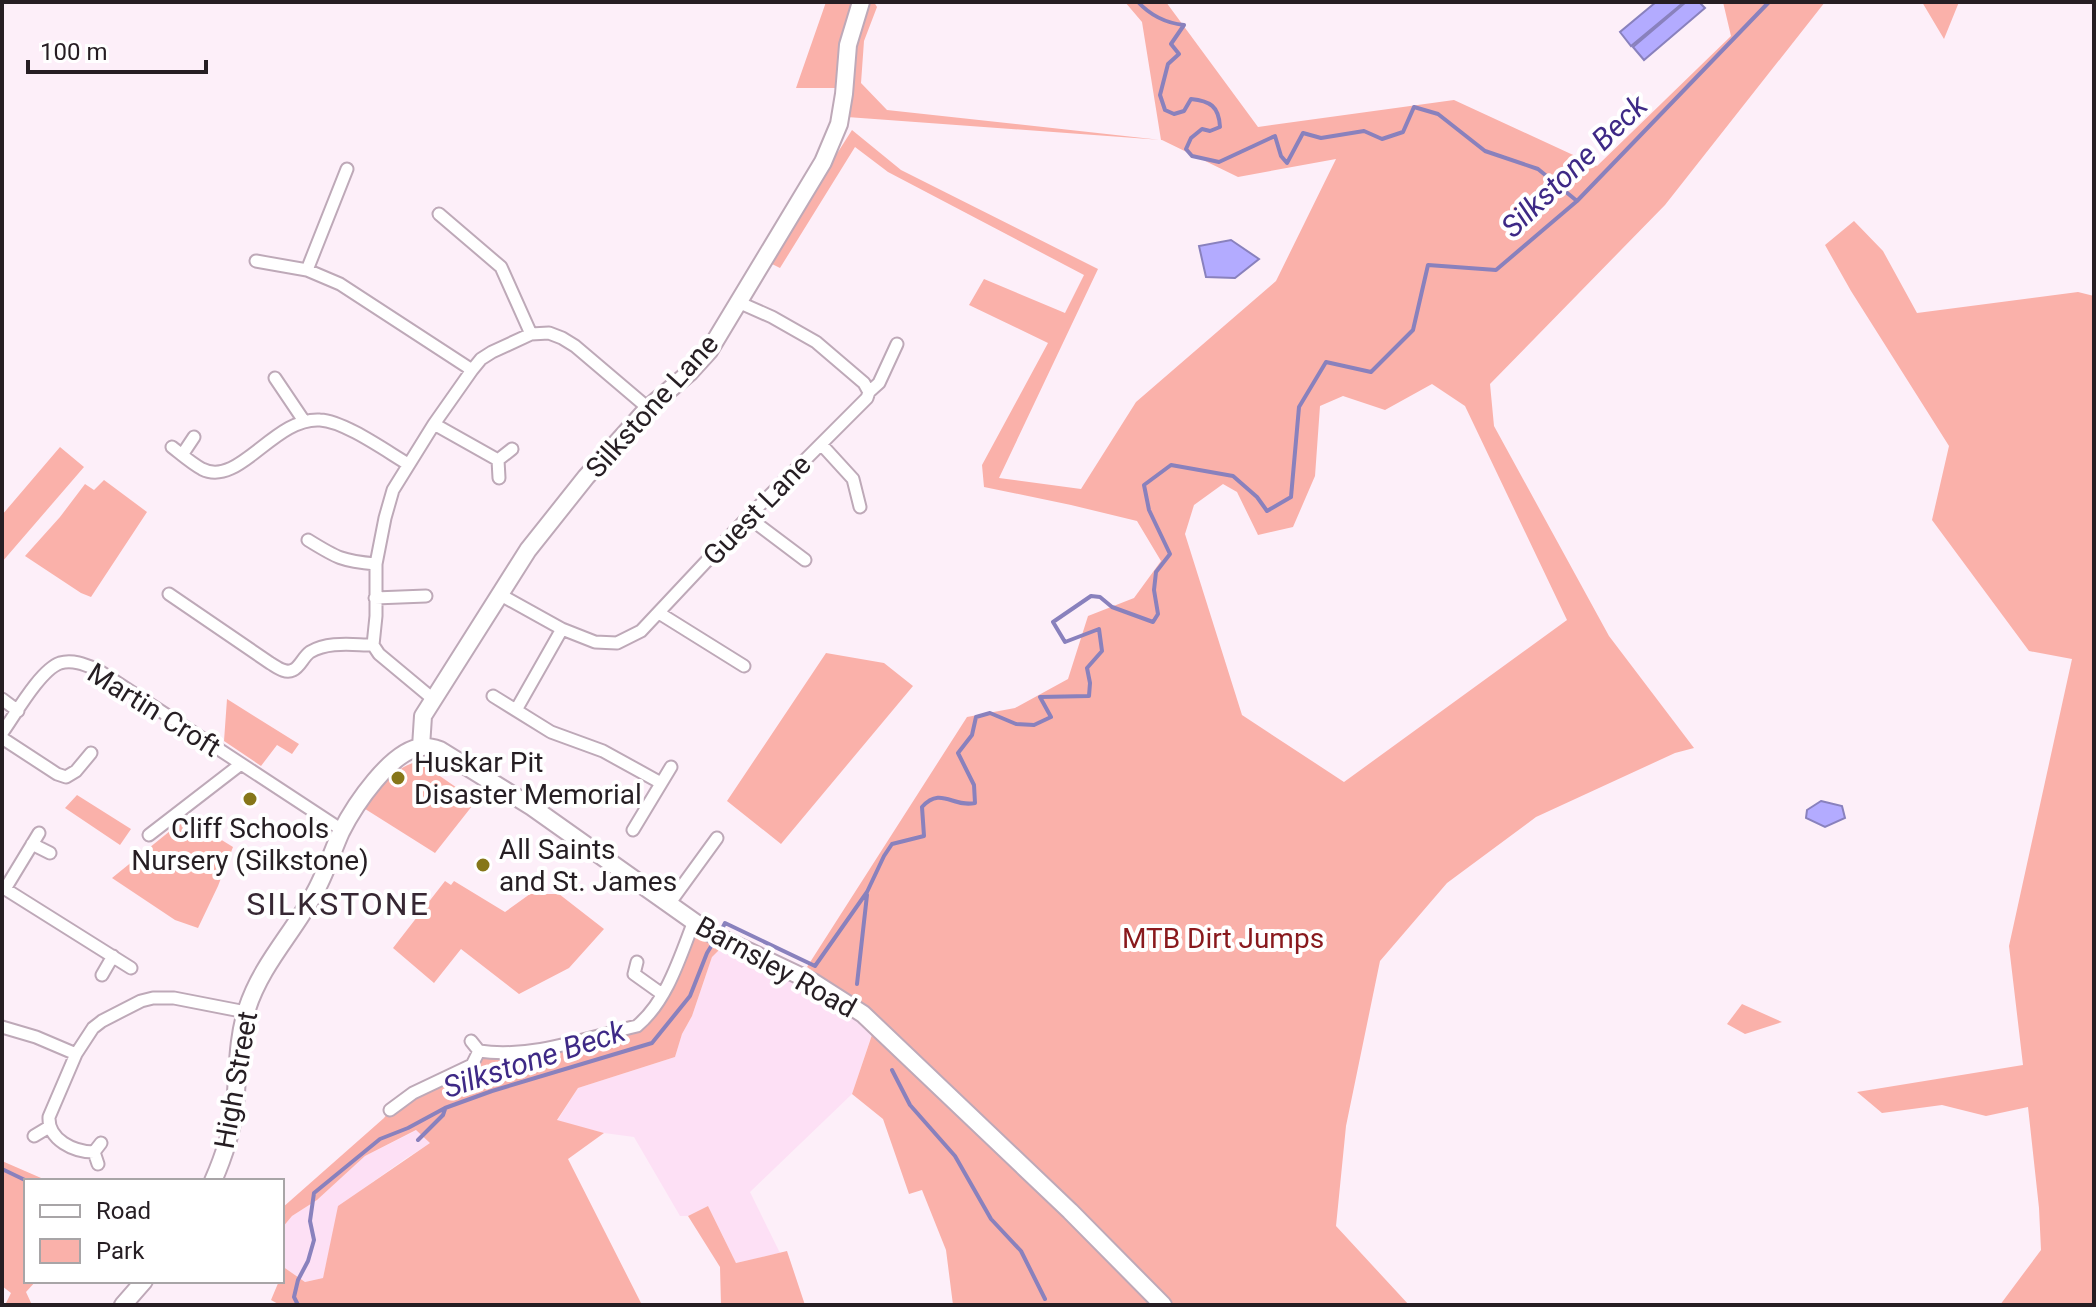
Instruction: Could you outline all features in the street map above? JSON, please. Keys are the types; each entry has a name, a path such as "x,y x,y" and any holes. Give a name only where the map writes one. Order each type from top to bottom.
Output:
{"street":[{"name":"Silkstone Lane","path":"421,747 423,716 528,550 586,477 648,408 689,373 709,351 823,162 839,124 848,45 861,2"},
{"path":"307,270 345,174 357,185"},
{"path":"440,232 444,218 501,267 531,334"},
{"path":"256,261 307,270 340,284 472,370"},
{"path":"738,302 816,342 864,383 869,392"},
{"path":"433,699 379,654 373,645 376,564 393,490 472,370 492,352 531,334 549,333 575,346 648,408"},
{"name":"Guest Lane","path":"499,594 562,629 595,642 617,643 641,631 748,517 867,398 879,383 896,348 880,348"},
{"path":"275,378 304,421"},
{"path":"194,437 177,451 202,469 227,472 290,426 321,420 337,423 408,464"},
{"path":"434,424 498,460"},
{"path":"821,444 853,479 860,507"},
{"path":"498,460 512,449"},
{"path":"498,460 499,478"},
{"path":"856,492 869,487"},
{"path":"748,517 797,546 805,560"},
{"path":"321,548 330,535"},
{"path":"308,540 337,558 376,564"},
{"path":"169,594 281,670 289,672 296,669 313,650 327,645 373,645"},
{"path":"375,598 426,596"},
{"path":"659,613 744,666"},
{"path":"516,710 562,629"},
{"path":"731,658 738,647"},
{"name":"Martin Croft","path":"91,753 76,771 66,777 57,774 2,735 41,679 52,667 61,663 83,663 98,670 342,830"},
{"path":"493,696 551,732 603,751 661,783"},
{"path":"2,699 18,711"},
{"name":"High Street","path":"214,1179 227,1149 246,1012 258,979 315,893 342,830 356,807 398,756 421,747"},
{"name":"Barnsley Road","path":"421,747 440,750 532,807 710,933 813,982 863,1014 1070,1211 1163,1305"},
{"name":"Martin Croft","path":"149,835 241,764"},
{"path":"633,830 671,767"},
{"path":"153,816 163,825"},
{"path":"50,853 36,838 4,888 131,968"},
{"path":"669,904 717,838"},
{"path":"390,1110 413,1093 472,1065 475,1046 500,1054 552,1047 637,1026 647,1018 662,994 694,921"},
{"path":"102,975 113,956"},
{"path":"633,972 662,994"},
{"path":"98,1164 98,1148 84,1152 54,1135 49,1127 49,1117 76,1054 93,1028 141,1001 153,998 174,998 246,1012"},
{"path":"2,1027 76,1054"},
{"path":"34,1136 49,1127"},
{"path":"123,1305 142,1283"}],"shaded area":[{"path":"1656,2 1684,2 1631,46 1620,32"},
{"path":"1686,2 1699,2 1705,8 1644,60 1633,47"},
{"path":"1231,240 1259,259 1235,278 1206,277 1199,246"},
{"path":"1821,801 1842,806 1845,818 1825,827 1806,818 1807,810"},
{"path":"727,942 875,1025 852,1094 750,1192 780,1253 736,1263 708,1206 688,1216 680,1216 634,1137 557,1121 578,1088 675,1057 712,957"},
{"path":"417,1130 431,1143 339,1206 323,1278 305,1282 284,1267 284,1226 365,1156"}],"green space":[{"path":"826,2 854,2 840,45 836,88 796,88"},
{"path":"866,2 874,2 877,7 864,41 861,83 887,110 1159,140 847,117 853,44"},
{"name":"MTB Dirt Jumps","path":"1125,2 1166,2 1258,127 1454,100 1597,166 1731,36 1723,2 1825,2 1665,205 1490,384 1494,426 1609,636 1694,748 1675,753 1536,817 1447,883 1380,961 1346,1126 1336,1226 1409,1305 953,1305 946,1250 922,1190 909,1194 883,1119 852,1094 875,1026 873,1012 807,967 967,717 1015,708 1068,679 1088,616 1134,598 1161,561 1137,521 984,487 982,465 1048,343 969,305 984,279 1065,313 1084,275 888,172 855,147 780,268 768,262 852,130 901,170 1098,269 999,478 1081,489 1136,402 1276,281 1336,159 1238,177 1161,140 1142,22","holes":["1432,384 1465,406 1567,620 1344,782 1242,715 1185,534 1194,505 1223,484 1237,492 1258,535 1293,527 1315,476 1320,406 1343,396 1385,410"]},
{"path":"1922,2 1959,2 1944,39"},
{"path":"1854,221 1883,251 1917,313 2078,292 2094,296 2094,1305 2000,1305 2041,1250 2028,1107 1986,1116 1942,1105 1882,1113 1857,1092 2023,1065 2009,946 2072,659 2029,651 1932,520 1949,446 1825,245"},
{"path":"60,447 84,467 2,562 2,515"},
{"path":"104,480 147,512 91,597 25,556 85,484 94,490"},
{"path":"826,653 884,663 913,686 781,844 727,801"},
{"path":"227,699 299,744 292,754 277,745 261,766 224,741"},
{"path":"415,762 476,801 435,853 362,807 392,775"},
{"path":"77,795 131,829 120,845 65,808"},
{"path":"186,818 233,847 198,928 175,920 112,878"},
{"path":"445,881 451,885 454,881 505,912 530,894 559,894 604,929 569,968 519,994 461,949 434,983 393,948"},
{"path":"694,921 727,942 712,957 675,1057 578,1088 557,1120 604,1133 568,1159 642,1305 280,1305 271,1300 278,1283 284,1283 284,1267 305,1282 323,1278 338,1206 430,1143 416,1130 365,1156 284,1226 284,1206 390,1110 472,1065 479,1051 552,1047 647,1018"},
{"path":"1742,1004 1782,1022 1745,1034 1727,1024"},
{"path":"2,1161 43,1179 24,1179 24,1283 34,1283 26,1292 32,1305 5,1305 11,1293 2,1286"},
{"path":"708,1206 736,1263 787,1251 805,1305 721,1305 720,1267 688,1216"}],"waterway":[{"path":"1138,2 1159,18 1184,25 1171,44 1179,54 1168,64 1160,95 1165,110 1174,114 1184,111 1191,99 1208,103 1218,114 1220,127 1210,131 1202,129 1191,138 1186,149 1192,156 1219,162 1275,136 1281,156 1287,163 1303,133 1321,138 1364,131 1382,139 1403,132 1414,107 1438,114 1485,151 1538,169 1577,201"},
{"name":"Silkstone Beck","path":"720,933 725,923 815,966 867,892 892,844 924,836 922,807 935,798 975,803 974,785 958,753 972,735 976,717 990,713 1016,724 1034,725 1051,717 1040,697 1089,696 1087,668 1102,651 1099,629 1065,642 1053,622 1091,596 1100,597 1112,607 1153,622 1158,614 1154,590 1156,572 1170,554 1149,510 1144,485 1171,465 1233,476 1257,497 1267,511 1291,497 1299,407 1326,362 1371,372 1413,330 1428,265 1496,270 1577,201 1769,2"},
{"path":"857,984 867,895"},
{"name":"Silkstone Beck","path":"298,1305 294,1297 298,1280 314,1240 310,1221 314,1193 380,1139 445,1108 652,1043 690,996 715,940"},
{"path":"892,1070 910,1105 955,1156 991,1219 1021,1251 1045,1299"},
{"path":"418,1140 443,1115 445,1109"},
{"path":"2,1169 24,1180"}],"place":[{"name":"Huskar Pit Disaster Memorial","path":"398,778"},
{"name":"Cliff Schools Nursery (Silkstone)","path":"250,799"},
{"name":"All Saints and St. James","path":"483,865"}],"district":[{"name":"SILKSTONE","path":"338,904"}]}
